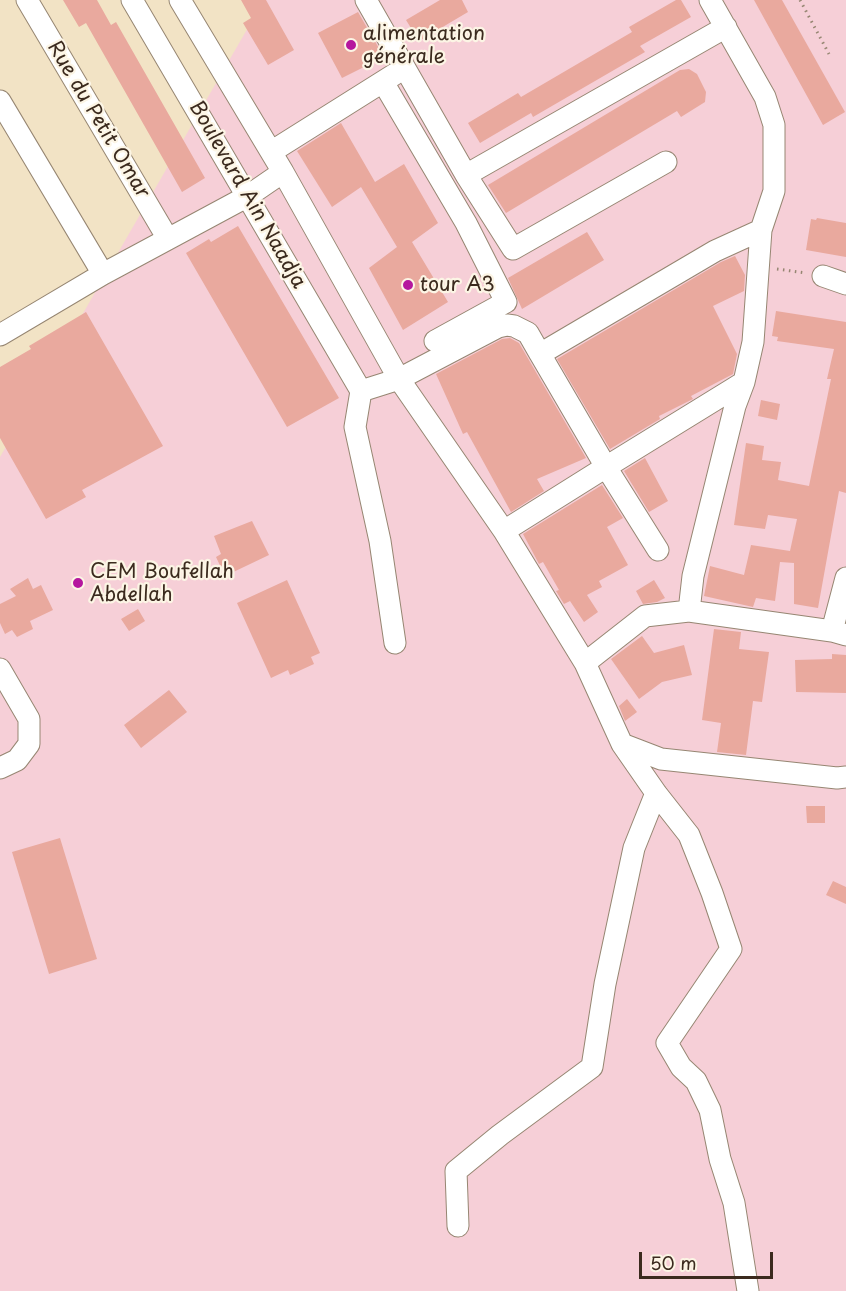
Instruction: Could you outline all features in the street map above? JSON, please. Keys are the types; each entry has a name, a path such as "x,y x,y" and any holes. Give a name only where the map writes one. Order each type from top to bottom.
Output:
{"street":[{"name":"Rue du Petit Omar","path":"27,0 168,239"},
{"name":"Boulevard Ain Naadja","path":"132,0 361,391"},
{"name":"Boulevard Ain Naadja","path":"180,0 283,172 399,379 504,531 585,663 622,744 689,835 731,949 668,1043 681,1067 696,1081 710,1110 720,1159 734,1203 748,1291"},
{"path":"366,0 466,175 513,249 666,162"},
{"path":"689,611 693,576 753,342 761,230 774,191 774,125 765,97 710,0"},
{"path":"466,175 726,27"},
{"path":"271,152 406,68"},
{"path":"383,82 466,223 506,302 435,340"},
{"path":"0,100 103,274"},
{"path":"0,335 103,274 248,196 283,172"},
{"path":"540,354 716,251 761,230"},
{"path":"823,276 846,284"},
{"path":"395,643 380,541 355,427 361,391 399,379 498,327 514,326 528,333 606,467 658,550"},
{"path":"504,531 744,382"},
{"path":"585,663 645,616 689,611 839,633 846,578"},
{"path":"0,669 29,719 29,744 17,760 0,768"},
{"path":"622,744 661,759 837,778 846,777"},
{"path":"458,1226 456,1171 500,1135 592,1067 605,984 634,848 656,793"}],"path":[{"path":"800,0 829,54"},
{"path":"758,266 823,276"}],"shaded area":[{"path":"264,0 846,0 846,1291 0,1291 0,457"}],"building":[{"path":"63,0 97,0 111,25 116,22 205,178 182,192 86,23 79,27"},
{"path":"241,0 266,0 294,50 268,65 243,23 251,18"},
{"path":"440,0 462,0 468,12 419,41 406,20"},
{"path":"676,0 681,0 691,17 640,46 645,52 533,117 531,113 480,143 468,123 518,93 521,97 632,32 629,27"},
{"path":"754,0 782,0 845,112 823,125"},
{"name":"alimentation générale","path":"358,12 384,57 342,78 318,33"},
{"path":"689,69 697,74 706,92 705,102 681,117 677,111 506,213 488,185 680,70"},
{"path":"341,123 375,182 404,164 438,223 412,242 448,302 403,330 369,268 397,247 361,187 332,207 297,151"},
{"path":"817,218 846,223 846,257 806,250 811,219 816,220"},
{"path":"238,226 339,398 287,427 186,253 209,239 211,242"},
{"path":"587,232 604,260 522,309 508,278"},
{"path":"735,256 745,275 744,291 713,306 737,354 733,374 691,396 693,399 659,416 660,419 610,449 557,359 721,262"},
{"path":"776,311 846,322 846,493 839,491 818,608 794,604 794,563 780,562 775,601 756,598 753,607 704,596 710,566 744,575 751,545 790,551 797,519 768,515 765,529 734,525 746,443 764,446 762,460 781,462 778,480 809,486 831,379 827,379 834,349 777,341 778,337 772,336"},
{"path":"86,312 163,446 82,490 86,497 46,519 0,438 0,367 31,349 29,346"},
{"path":"510,338 519,343 586,458 537,479 544,491 511,512 467,432 463,434 436,374 502,339"},
{"path":"761,400 780,404 777,420 758,416"},
{"path":"645,458 668,501 649,512 624,471"},
{"path":"602,485 623,518 607,527 628,565 599,581 602,587 587,595 598,612 584,622 570,601 564,604 543,562 539,564 523,534"},
{"path":"252,521 269,555 225,576 216,557 221,554 214,536"},
{"path":"28,578 33,589 41,585 53,610 30,621 33,629 17,637 12,630 5,634 0,623 0,604 16,596 10,589"},
{"path":"287,580 320,653 311,657 314,664 290,675 288,670 271,678 237,603"},
{"path":"654,580 665,598 643,604 636,591"},
{"path":"138,609 145,621 129,631 121,619"},
{"path":"714,629 741,632 739,649 769,652 762,702 753,701 746,755 717,752 721,723 702,720"},
{"path":"642,636 654,653 684,645 692,675 662,682 639,699 611,659"},
{"path":"832,654 846,655 846,693 796,692 795,660 832,659"},
{"path":"169,690 187,712 141,748 124,725"},
{"path":"627,699 637,712 625,721 619,706"},
{"path":"806,806 825,806 825,823 807,823"},
{"path":"60,838 97,959 49,974 12,852"},
{"path":"833,881 846,887 846,904 826,895"}],"place":[{"name":"alimentation générale","path":"351,45"},
{"name":"tour A3","path":"408,285"},
{"name":"CEM Boufellah Abdellah","path":"78,583"}]}
